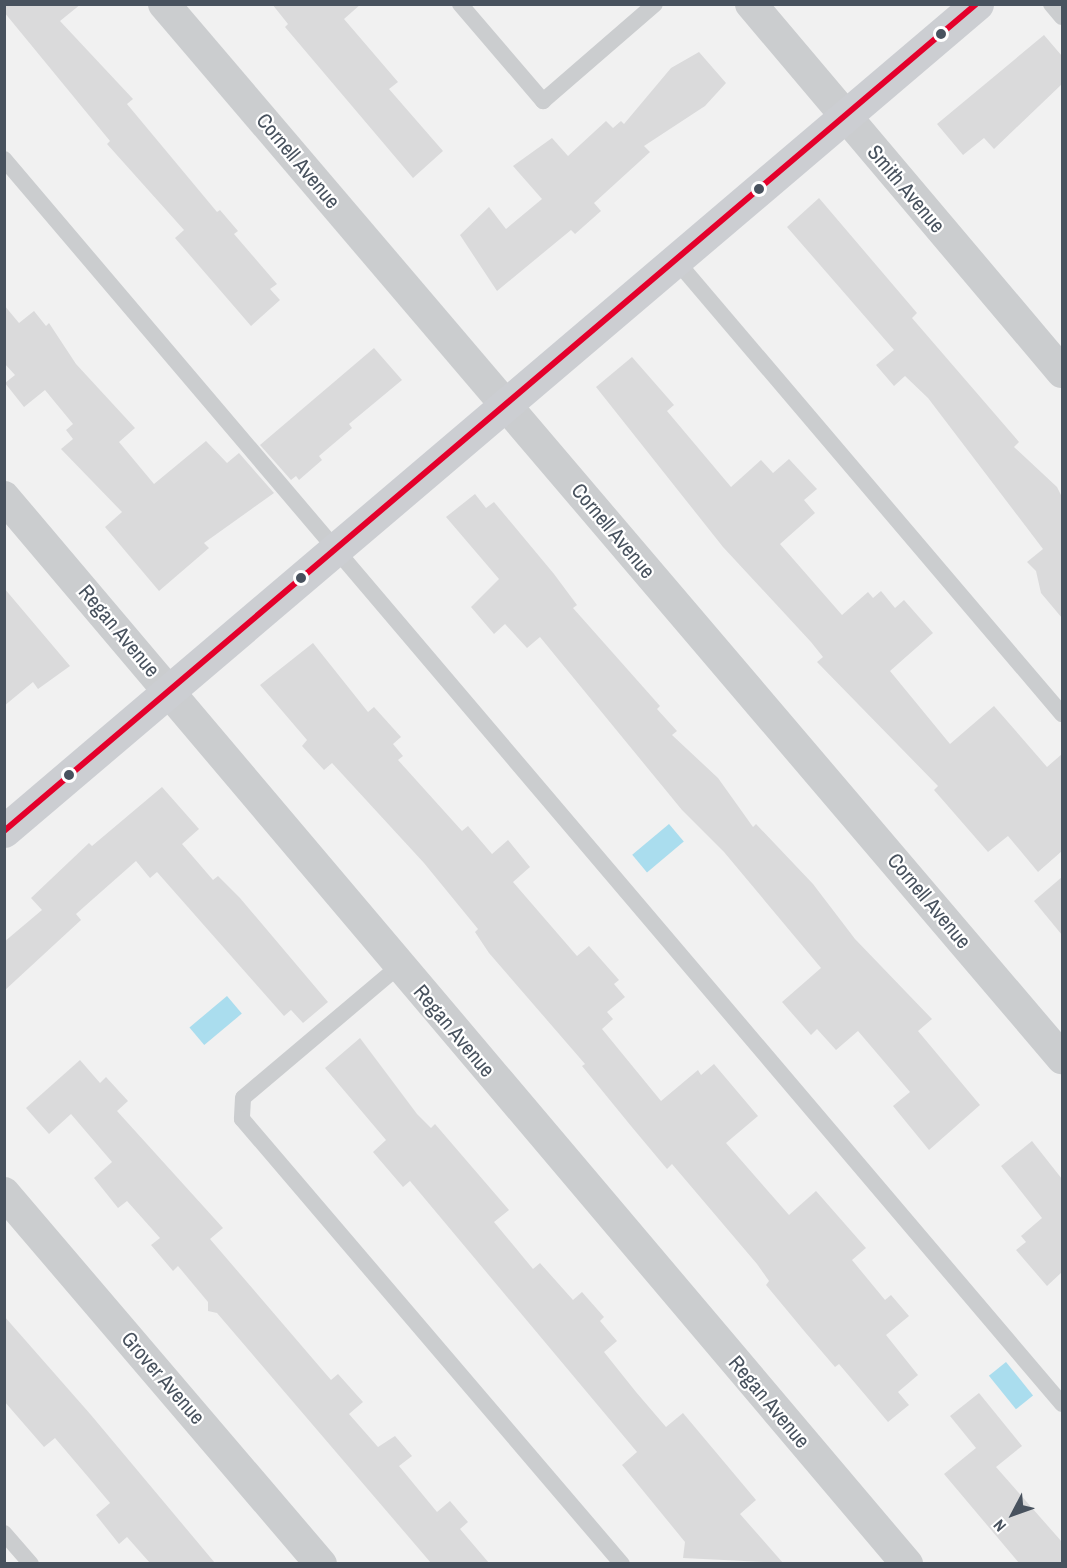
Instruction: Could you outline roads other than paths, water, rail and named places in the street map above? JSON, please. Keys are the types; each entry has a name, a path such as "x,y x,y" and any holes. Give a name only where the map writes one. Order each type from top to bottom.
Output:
{"street":[{"name":"Cornell Avenue","path":"164,4 1062,1058"},
{"name":"Smith Avenue","path":"751,4 1062,372"},
{"path":"4,831 167,689 506,405 674,258 977,4"},
{"name":"Regan Avenue","path":"4,497 907,1563"},
{"name":"Grover Avenue","path":"4,1193 321,1563"}],"lane":[{"path":"460,4 543,101 655,4"},
{"path":"1052,4 1062,17"},
{"path":"4,159 1062,1404"},
{"path":"674,258 1062,714"},
{"path":"399,966 243,1098 242,1119 622,1563"},
{"path":"4,1533 31,1563"}],"water":[{"path":"669,824 684,842 647,872 632,855"},
{"path":"227,996 242,1014 204,1045 189,1027"},
{"path":"1006,1362 1033,1395 1016,1409 989,1376"}]}
